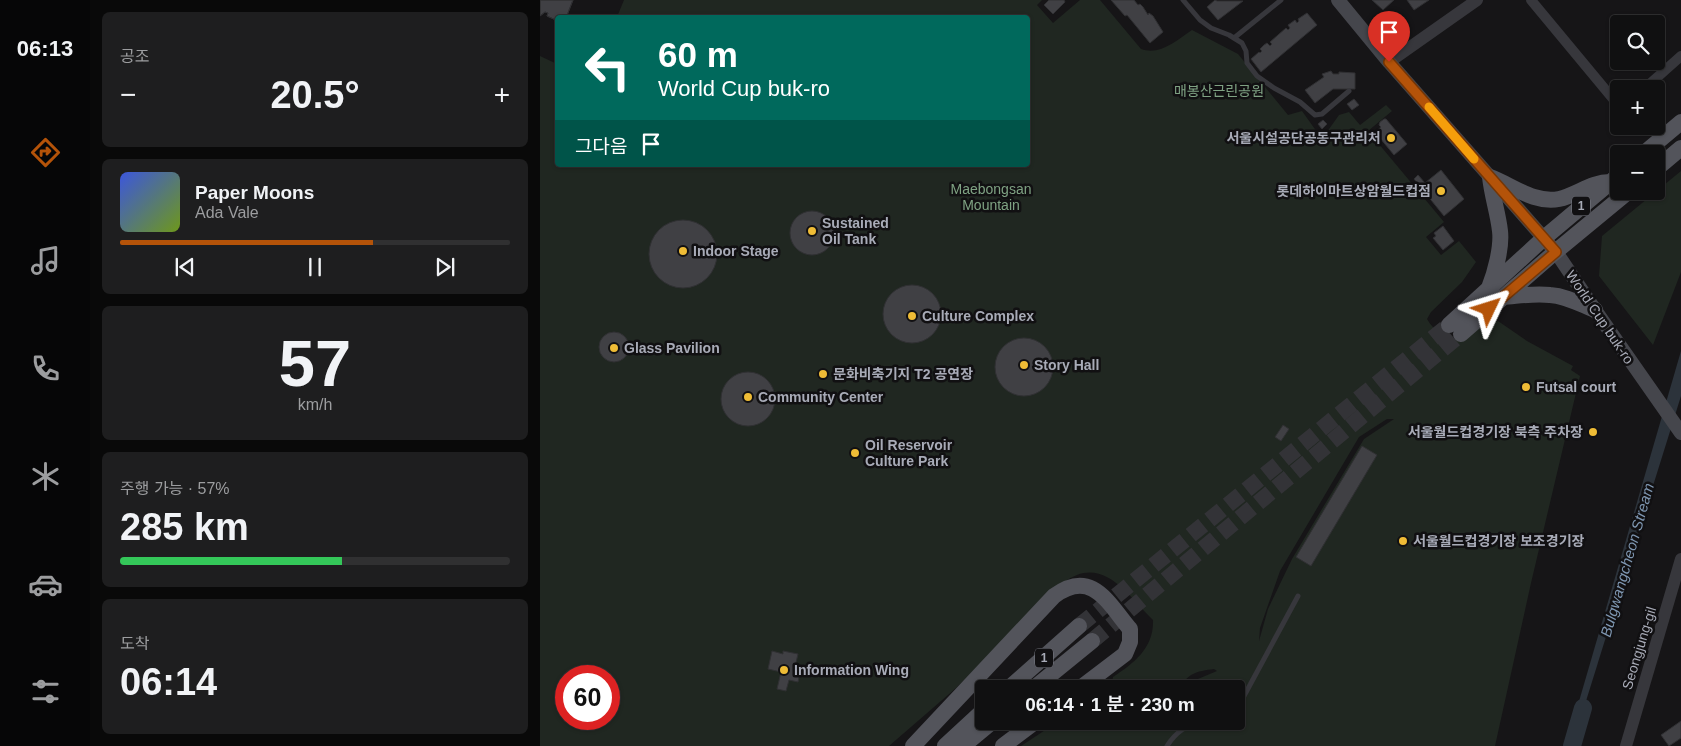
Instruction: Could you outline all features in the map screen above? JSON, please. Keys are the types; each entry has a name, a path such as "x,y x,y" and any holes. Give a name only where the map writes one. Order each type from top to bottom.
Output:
{"main road":[{"name":"World Cup buk-ro","path":"1338,0 1389,62 1556,252 1681,433"},
{"path":"1654,145 1681,122"},
{"path":"1665,161 1681,148"},
{"path":"1665,164 1681,159"},
{"path":"1595,310 1570,299 1552,295 1496,293 1494,276 1500,233 1490,177 1526,194 1548,199 1559,199 1610,179"},
{"name":"1","path":"1455,330 1496,293 1544,238 1610,181"},
{"name":"1","path":"1496,293 1556,252 1618,200"},
{"path":"913,746 1054,596 1065,589 1084,585 1096,589 1130,629 1130,642 1125,654 1091,680"},
{"name":"1","path":"1018,680 1079,626"},
{"name":"1","path":"1044,680 1092,641"},
{"path":"931,746 948,730 971,735"},
{"path":"1003,746 1024,730"},
{"path":"945,746 971,735"},
{"path":"963,746 971,735"}],"street":[{"path":"1389,62 1477,0"},
{"path":"1531,0 1610,95"},
{"path":"1654,80 1681,56"},
{"name":"Seongjung-gil","path":"1626,746 1681,559"}],"lane":[{"path":"1183,0 1200,20 1211,28 1242,43 1246,51 1247,63 1256,76 1300,102 1305,108 1316,115 1322,114 1349,91"},
{"path":"1234,38 1281,0"},
{"path":"1245,694 1298,596"},
{"path":"1167,746 1181,730"}],"green space":[{"path":"624,0 1042,0 1037,5 1053,23 1080,0 1100,0 1141,49 1148,51 1162,49 1192,30 1238,54 1288,115 1302,111 1322,139 1339,115 1349,112 1360,125 1386,105 1392,111 1368,131 1444,222 1426,237 1441,255 1459,241 1476,262 1462,282 1431,312 1427,319 1439,332 1455,339 1486,322 1498,321 1527,341 1573,366 1571,370 1580,376 1495,746 1021,746 1045,730 1245,730 1245,680 1196,680 1217,671 1214,669 1202,671 1185,680 1113,680 1113,677 1135,660 1146,647 1150,639 1153,620 1113,580 1090,572 1077,575 1063,583 956,688 889,746 540,746 540,56 555,63 555,167 1030,167 1030,15 618,15","holes":["1387,419 1394,419 1364,439 1292,559 1268,609 1259,641 1260,628 1280,571 1359,437"]},
{"path":"1681,171 1681,272 1653,345 1599,276 1602,236 1646,200 1665,200 1665,184"}],"water":[{"name":"Bulgwangcheon Stream","path":"1681,351 1681,396 1572,746 1566,746"}],"building":[{"path":"540,0 573,0 567,15 555,15 555,20 547,16 548,13 545,12 540,16"},
{"path":"540,0 573,0 567,15 555,15 555,20 547,16 548,13 545,12 540,16"},
{"path":"1049,0 1064,0 1065,2 1053,14 1044,5"},
{"path":"1111,0 1134,0 1143,7 1148,15 1149,13 1153,16 1163,32 1150,43 1127,15 1125,16"},
{"path":"1215,0 1243,1 1218,20 1207,7"},
{"path":"1372,0 1394,0 1383,10"},
{"path":"1407,0 1429,0 1414,10"},
{"path":"1307,13 1317,25 1261,72 1251,59 1262,51 1260,49 1264,45 1267,43 1270,46 1272,44 1270,42 1286,28 1288,30 1290,28 1288,25 1295,20 1297,23 1298,19"},
{"path":"1331,71 1333,74 1339,74 1339,72 1355,73 1355,89 1333,89 1315,103 1305,90 1324,77 1322,74"},
{"path":"1354,99 1359,105 1352,110 1347,104"},
{"name":"서울시설공단공동구관리처","path":"1384,119 1407,144 1394,155 1375,132 1381,127 1379,125 1380,122"},
{"path":"1323,120 1327,124 1322,129 1318,124"},
{"name":"롯데하이마트상암월드컵점","path":"1441,170 1464,199 1444,216 1414,179 1418,175 1425,183"},
{"name":"Sustained Oil Tank","path":"808,211 816,211 828,217 834,233 828,249 816,255 808,255 796,249 790,237 790,229 796,217"},
{"name":"Indoor Stage","path":"683,220 696,223 707,230 714,241 717,254 714,267 707,278 696,285 683,288 670,285 659,278 652,267 649,254 652,241 659,230 670,223"},
{"path":"1443,226 1454,241 1443,250 1433,238 1436,236 1434,233"},
{"name":"Culture Complex","path":"912,285 928,290 936,298 941,314 936,330 928,338 912,343 896,338 888,330 883,314 888,298 896,290"},
{"name":"Glass Pavilion","path":"614,332 620,333 628,341 628,353 620,361 614,362 608,361 600,353 599,347 600,341 608,333"},
{"name":"Story Hall","path":"1024,338 1040,343 1048,351 1053,367 1048,383 1040,391 1024,396 1008,391 1000,383 995,367 1000,351 1008,343"},
{"name":"Community Center","path":"743,372 753,372 763,376 771,384 775,399 771,414 763,422 753,426 743,426 733,422 725,414 721,404 721,394 725,384 733,376"},
{"path":"1283,425 1289,429 1281,441 1275,437"},
{"path":"1362,446 1377,455 1311,566 1296,557"},
{"name":"Information Wing","path":"772,651 783,654 783,651 798,654 794,671 800,672 798,682 789,680 786,691 777,689 781,672 768,669"},
{"path":"1681,721 1681,738 1669,746 1661,735"}],"waterway":[{"name":"Bulgwangcheon Stream","path":"1572,746 1583,708"}],"tunnel":[{"path":"1079,626 1449,325"},
{"path":"1092,641 1461,334"}],"slow traffic":[{"path":"1429,107 1474,159"}],"place":[{"name":"서울시설공단공동구관리처","path":"1391,138"},
{"name":"롯데하이마트상암월드컵점","path":"1441,191"},
{"name":"Sustained Oil Tank","path":"812,231"},
{"name":"Indoor Stage","path":"683,251"},
{"name":"Culture Complex","path":"912,316"},
{"name":"Glass Pavilion","path":"614,348"},
{"name":"Story Hall","path":"1024,365"},
{"name":"문화비축기지 T2 공연장","path":"823,374"},
{"name":"Futsal court","path":"1526,387"},
{"name":"Community Center","path":"748,397"},
{"name":"서울월드컵경기장 북측 주차장","path":"1593,432"},
{"name":"Oil Reservoir Culture Park","path":"855,453"},
{"name":"서울월드컵경기장 보조경기장","path":"1403,541"},
{"name":"Information Wing","path":"784,670"}],"route":[{"path":"1389,62 1556,252 1489,309"}],"park label":[{"name":"매봉산근린공원","path":"1219,91"},
{"name":"Maebongsan Mountain","path":"991,197"}]}
